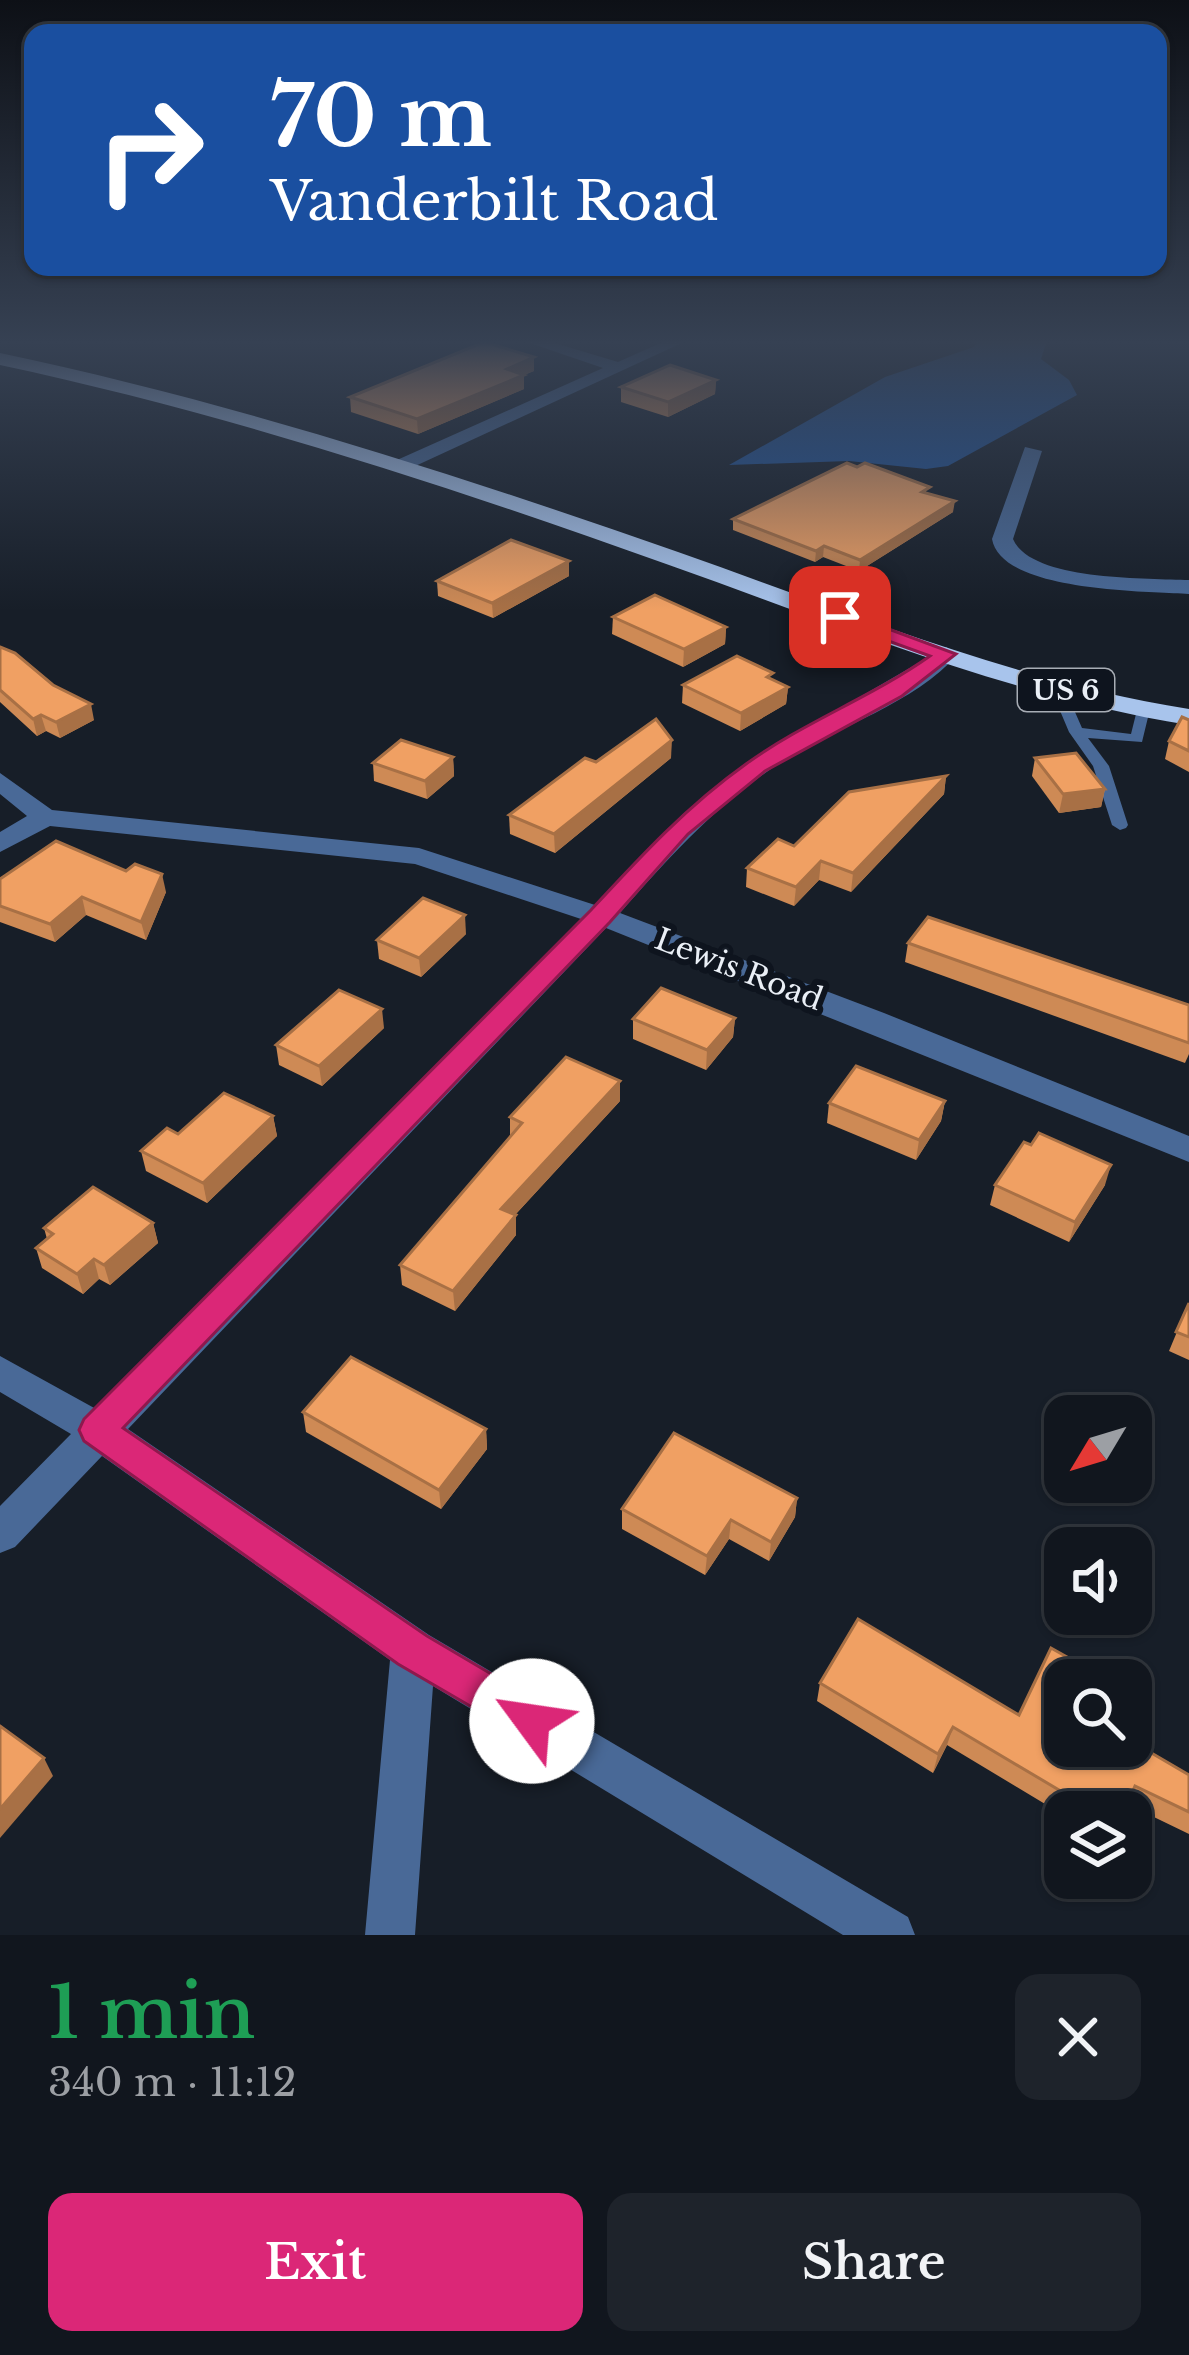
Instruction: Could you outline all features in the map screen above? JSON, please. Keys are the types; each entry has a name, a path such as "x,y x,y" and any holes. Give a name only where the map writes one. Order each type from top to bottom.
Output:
{"highway":[{"name":"US 6","path":"297,431 404,464 946,654 1057,687 1189,717"}],"street":[{"path":"404,464 476,431"},
{"path":"1032,452 1020,475 1015,512 1002,536 1013,558 1050,572 1189,587"},
{"path":"0,1534 680,829 757,766 895,691 946,654"},
{"path":"0,782 45,817 0,844"},
{"name":"Lewis Road","path":"45,817 419,856 601,916 894,1028 1189,1150"},
{"path":"0,1372 97,1430 413,1650 890,1935"},
{"path":"390,1935 413,1650"}],"lane":[{"path":"1057,687 1076,732 1101,766 1120,825"},
{"path":"1076,732 1137,740 1143,709"}],"shaded area":[{"path":"789,431 1011,431 948,466 926,469 849,461 729,465"}],"building":[{"path":"847,463 857,467 865,463 930,487 922,492 955,501 860,560 824,546 816,551 733,519"},
{"path":"511,540 569,561 492,603 437,581"},
{"path":"655,595 726,627 684,649 613,617"},
{"path":"0,647 15,653 53,685 91,704 56,722 41,715 33,719 0,690"},
{"path":"737,656 773,673 767,677 788,687 741,713 683,685"},
{"path":"1182,717 1189,720 1189,751 1169,741"},
{"path":"656,719 672,740 554,834 509,815 585,758 596,762"},
{"path":"401,740 453,757 425,781 373,763"},
{"path":"1076,753 1105,789 1063,794 1035,758"},
{"path":"946,776 853,873 821,861 796,887 747,868 778,839 794,846 849,792"},
{"path":"56,841 126,871 135,864 162,874 141,922 82,897 50,924 0,906 0,879"},
{"path":"423,898 465,915 419,958 377,940"},
{"path":"928,917 1189,1005 1189,1043 908,943"},
{"path":"661,988 735,1018 707,1050 633,1019"},
{"path":"339,990 382,1009 319,1066 276,1045"},
{"path":"566,1057 620,1081 501,1209 516,1215 453,1291 400,1265 522,1123 510,1117"},
{"path":"856,1066 945,1101 919,1140 829,1103"},
{"path":"224,1093 273,1116 203,1183 141,1151 167,1128 178,1134"},
{"path":"1039,1133 1111,1165 1075,1222 995,1185 1024,1142 1031,1145"},
{"path":"93,1187 153,1223 104,1265 94,1259 77,1274 36,1248 53,1234 44,1228"},
{"path":"1189,1303 1189,1337 1176,1332"},
{"path":"351,1357 486,1429 439,1490 303,1412"},
{"path":"674,1433 797,1498 771,1542 731,1520 707,1556 622,1509"},
{"path":"858,1619 1019,1715 1044,1663 1044,1767 1152,1767 1152,1753 1189,1775 1189,1812 1135,1786 1133,1791 1061,1791 953,1727 938,1754 820,1683"},
{"path":"1051,1648 1071,1659 1046,1659"},
{"path":"0,1726 44,1758 0,1809"}],"route":[{"path":"532,1721 413,1650 97,1430 601,916 680,829 757,766 895,691 946,654 840,617"}]}
